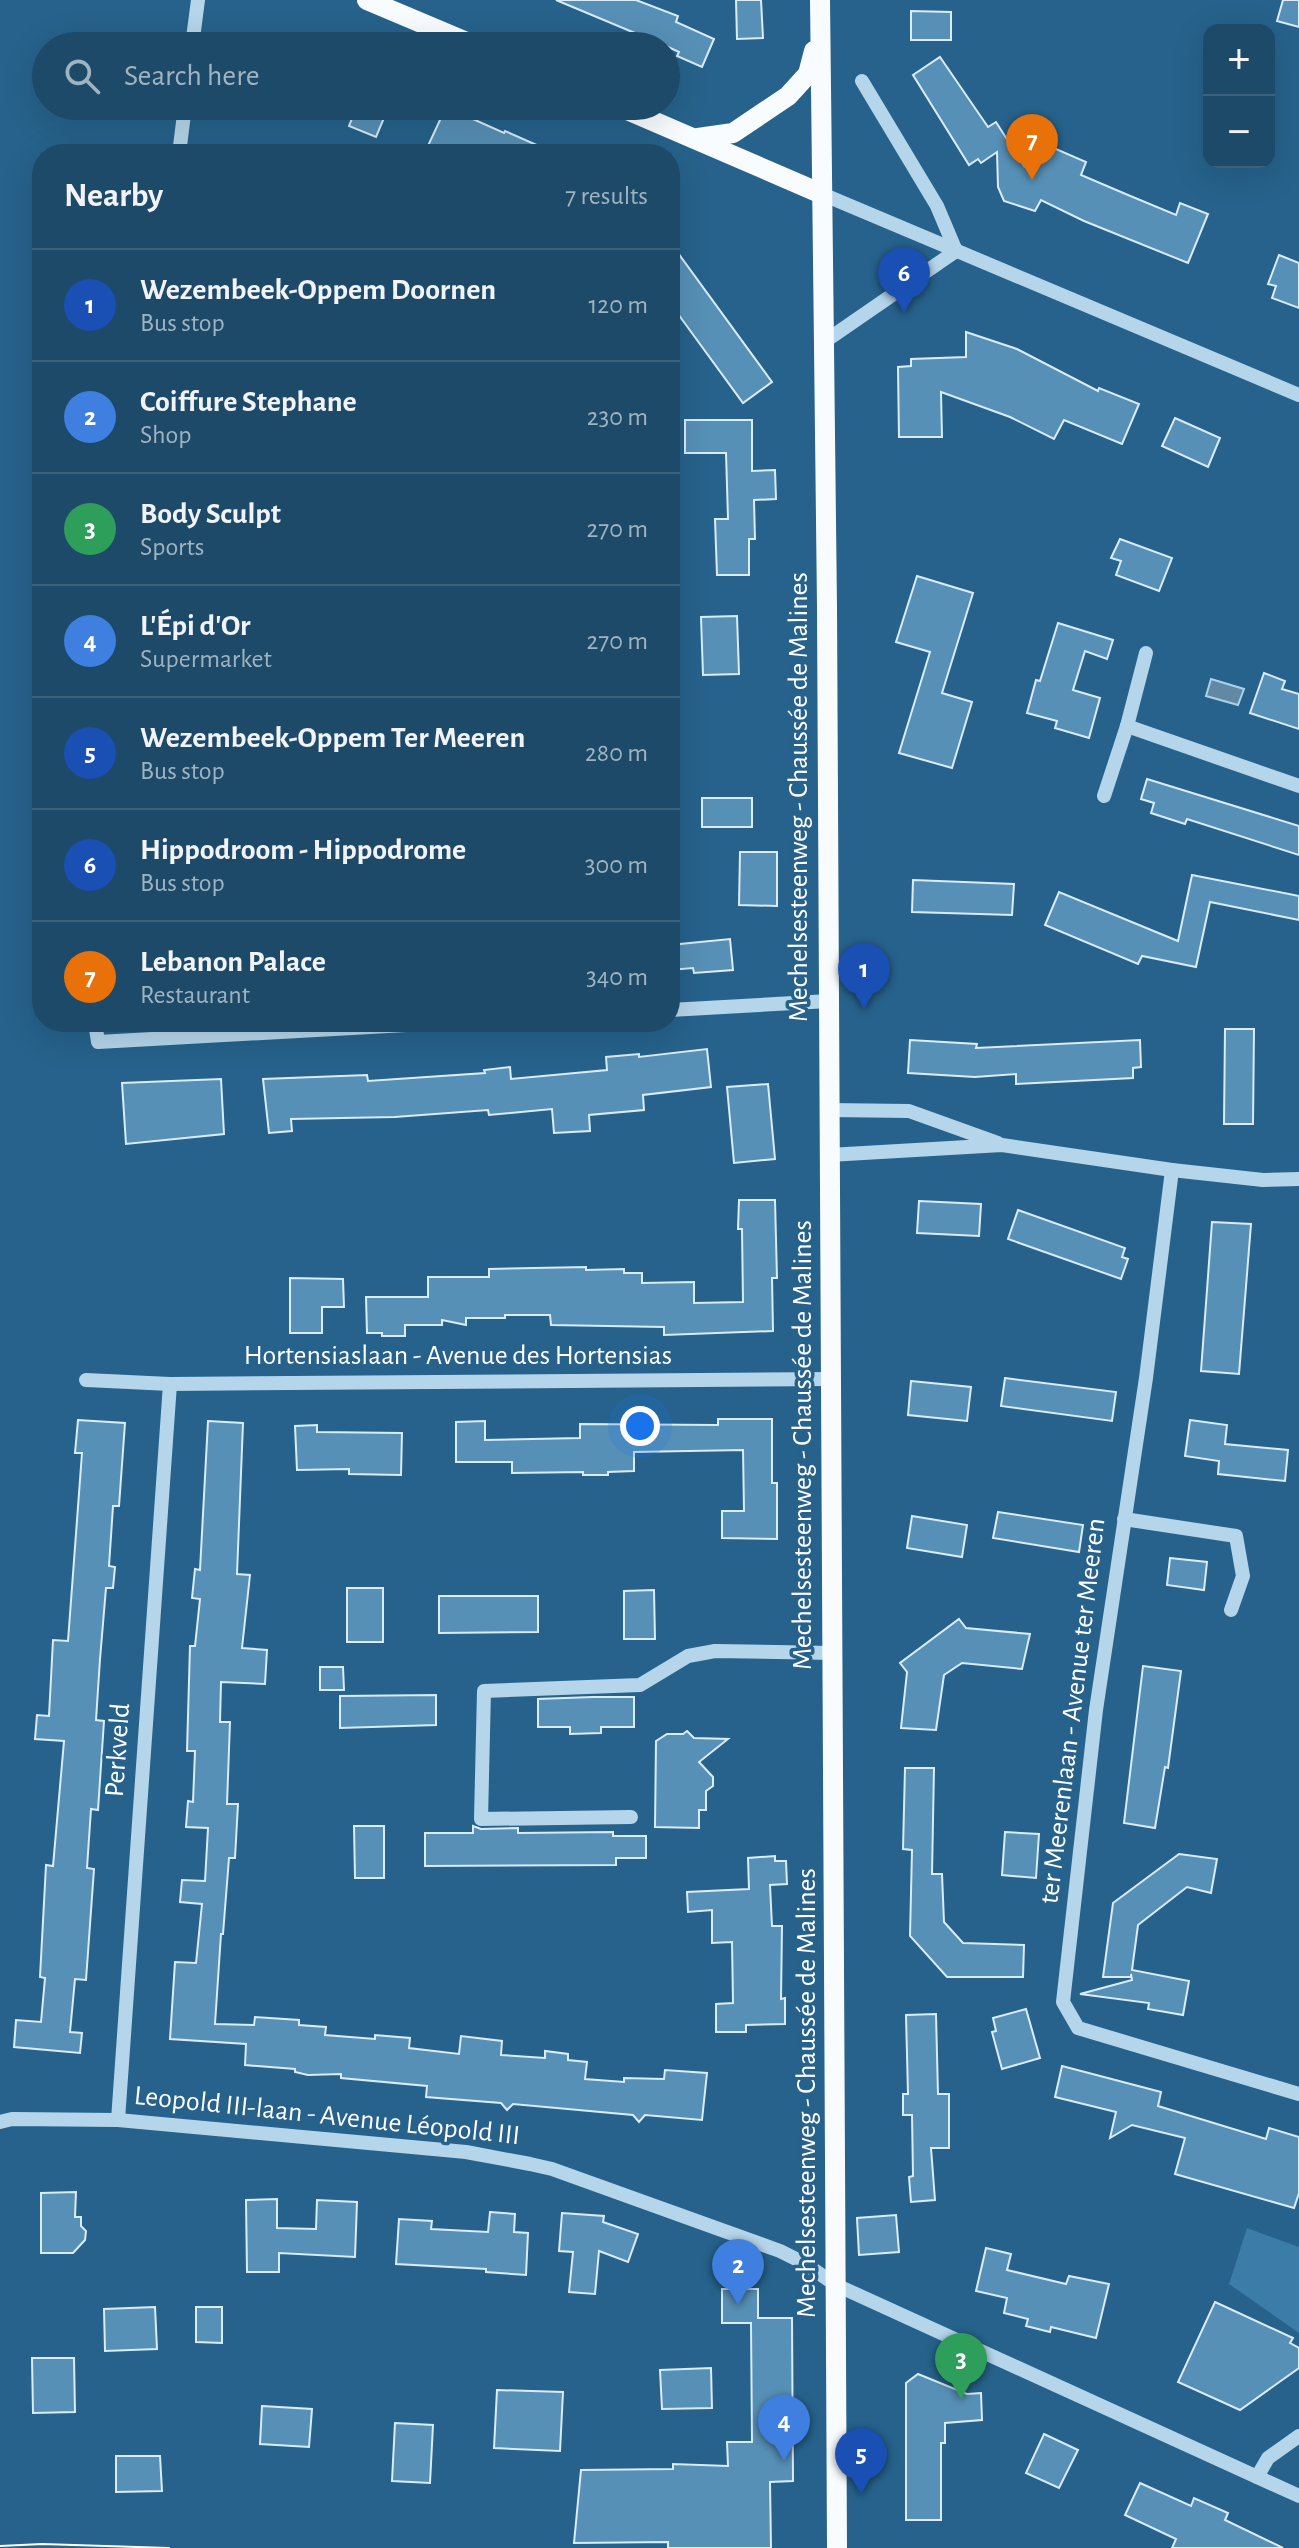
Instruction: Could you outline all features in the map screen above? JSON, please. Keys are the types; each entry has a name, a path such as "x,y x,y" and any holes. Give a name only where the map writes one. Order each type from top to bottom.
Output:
{"main road":[{"path":"367,0 443,32"},
{"path":"692,138 721,136 741,129 796,88 808,74 812,63 820,8"},
{"name":"Mechelsesteenweg - Chaussée de Malines","path":"820,8 837,2548"},
{"path":"650,120 822,194"}],"street":[{"path":"194,32 198,0"},
{"path":"862,81 937,206 956,251"},
{"path":"180,144 183,120"},
{"path":"822,194 1299,395"},
{"path":"824,342 956,251"},
{"path":"1104,796 1146,653"},
{"path":"1127,726 1299,786"},
{"path":"680,1009 829,1001"},
{"path":"96,1032 98,1042 279,1032"},
{"path":"829,1110 909,1111 1002,1145"},
{"path":"829,1155 1002,1145 1172,1170 1263,1180 1299,1179"},
{"name":"ter Meerenlaan - Avenue ter Meeren","path":"1172,1170 1146,1378 1096,1710 1063,2002 1078,2028 1299,2094"},
{"name":"Hortensiaslaan - Avenue des Hortensias","path":"86,1380 170,1384 831,1379"},
{"name":"Perkveld","path":"118,2120 170,1384"},
{"path":"1124,1519 1236,1536 1243,1576 1231,1610"},
{"path":"631,1817 481,1819 484,1691 640,1685 688,1656 715,1651 832,1653"},
{"name":"Leopold III-laan - Avenue Léopold III","path":"0,2122 12,2119 118,2120 466,2152 552,2169 780,2251 836,2285 1299,2496"},
{"path":"1257,2477 1268,2458 1299,2436"}],"shaded area":[{"path":"1211,679 1244,689 1238,705 1206,696"},
{"path":"1247,2228 1299,2247 1299,2333 1229,2284"}],"building":[{"path":"556,0 636,0 678,16 676,22 714,39 702,67 680,57 680,32 633,32"},
{"path":"736,0 761,0 763,38 737,39"},
{"path":"1283,0 1299,0 1299,27 1277,21"},
{"path":"911,11 951,12 951,40 911,40"},
{"path":"940,57 988,127 996,122 1024,166 1033,139 1086,162 1081,175 1176,215 1180,203 1208,214 1188,263 1041,200 1035,211 1004,201 998,187 997,152 981,163 978,159 969,165 913,75"},
{"path":"351,120 383,120 376,137 349,126"},
{"path":"440,120 475,120 534,144 429,144"},
{"path":"1279,255 1299,263 1299,308 1272,298 1276,286 1268,284"},
{"path":"680,256 772,382 743,403 680,317"},
{"path":"966,332 1017,349 1098,391 1099,388 1139,404 1122,444 1064,420 1054,439 1010,417 941,392 942,437 899,437 898,367 911,366 911,359 966,357"},
{"path":"1175,418 1220,438 1208,467 1162,446"},
{"path":"685,420 752,420 752,471 775,470 776,499 754,500 755,539 749,539 749,575 717,575 715,519 728,519 726,453 685,453"},
{"path":"1120,539 1172,558 1159,591 1116,575 1121,561 1111,558"},
{"path":"917,576 973,593 942,693 972,702 952,768 899,753 930,652 896,642"},
{"path":"737,616 739,674 703,675 701,617"},
{"path":"1058,623 1113,640 1107,659 1085,651 1073,690 1100,698 1089,738 1055,728 1057,721 1027,713"},
{"path":"1264,673 1285,681 1282,689 1299,694 1299,729 1250,713"},
{"path":"1147,779 1299,826 1299,855 1187,819 1185,824 1151,813 1154,803 1141,799"},
{"path":"702,798 752,798 752,827 702,827"},
{"path":"740,852 777,852 777,906 739,905"},
{"path":"1192,875 1299,896 1299,920 1210,902 1196,967 1142,956 1138,964 1045,925 1059,892 1178,941"},
{"path":"913,880 1014,884 1012,915 912,912"},
{"path":"730,939 733,970 694,973 693,968 680,969 680,944"},
{"path":"1225,1029 1254,1029 1253,1124 1224,1124"},
{"path":"910,1040 977,1044 976,1048 1140,1040 1141,1067 1133,1068 1133,1078 1016,1084 1016,1074 975,1077 908,1073"},
{"path":"707,1049 711,1087 643,1095 644,1110 589,1115 590,1131 554,1133 552,1109 489,1115 488,1110 395,1117 291,1119 292,1131 269,1133 263,1079 367,1075 368,1081 485,1073 484,1070 510,1067 511,1079 607,1070 606,1057 639,1054 639,1057"},
{"path":"221,1079 224,1134 126,1144 122,1083"},
{"path":"768,1084 775,1159 734,1163 727,1087"},
{"path":"739,1200 775,1200 777,1278 772,1278 773,1331 664,1335 664,1327 551,1325 550,1315 505,1315 505,1318 466,1318 466,1325 442,1320 442,1325 405,1325 405,1336 367,1333 366,1297 428,1297 428,1277 489,1277 489,1269 624,1269 624,1273 642,1273 642,1283 694,1282 694,1303 743,1302"},
{"path":"919,1201 981,1204 979,1236 917,1233"},
{"path":"1018,1210 1125,1248 1122,1257 1128,1259 1121,1279 1008,1239"},
{"path":"1212,1222 1251,1224 1239,1374 1201,1371"},
{"path":"290,1278 343,1279 344,1307 322,1307 322,1333 290,1333"},
{"path":"1005,1378 1116,1392 1112,1421 1001,1406"},
{"path":"911,1381 971,1387 967,1421 908,1415"},
{"path":"718,1419 772,1419 772,1483 777,1483 777,1539 722,1538 722,1511 744,1511 743,1450 634,1452 634,1471 608,1472 608,1475 583,1475 583,1472 512,1473 512,1462 456,1462 456,1422 485,1421 485,1440 580,1438 580,1424 718,1425"},
{"path":"78,1420 125,1423 119,1506 113,1506 109,1566 115,1567 113,1588 106,1588 100,1659 96,1720 104,1721 98,1810 91,1809 87,1868 94,1869 86,1980 75,1979 70,2032 82,2033 80,2053 14,2047 16,2020 41,2022 45,1978 40,1977 46,1865 53,1866 64,1741 35,1739 37,1715 49,1716 53,1640 68,1641 82,1453 75,1453"},
{"path":"1190,1420 1227,1425 1225,1444 1288,1450 1285,1481 1218,1474 1219,1461 1185,1456"},
{"path":"208,1421 243,1423 237,1574 250,1575 242,1648 267,1650 265,1684 221,1682 220,1722 230,1722 227,1804 238,1804 235,1858 229,1858 221,1934 215,2024 254,2025 255,2017 299,2020 299,2025 326,2027 325,2035 410,2038 409,2048 459,2054 461,2036 502,2041 501,2055 545,2058 545,2051 568,2054 568,2060 587,2062 585,2079 624,2082 624,2078 664,2079 665,2070 707,2073 702,2120 645,2115 639,2122 633,2115 513,2104 507,2110 501,2103 426,2097 427,2086 341,2078 341,2074 308,2075 295,2072 295,2069 245,2065 246,2044 170,2039 175,1962 196,1963 202,1904 180,1902 182,1880 205,1881 208,1828 186,1827 188,1801 193,1802 195,1751 187,1751 190,1646 195,1646 200,1599 192,1598 195,1569 200,1570"},
{"path":"317,1425 317,1432 402,1433 401,1475 349,1474 349,1469 297,1470 295,1426"},
{"path":"998,1512 1083,1525 1079,1552 993,1538"},
{"path":"912,1516 967,1525 962,1557 907,1548"},
{"path":"1170,1558 1207,1562 1204,1590 1167,1585"},
{"path":"347,1588 383,1588 383,1642 347,1642"},
{"path":"654,1590 655,1639 624,1639 624,1591"},
{"path":"439,1596 538,1596 538,1632 439,1633"},
{"path":"959,1619 966,1628 1030,1634 1022,1669 962,1663 944,1675 936,1730 901,1728 907,1672 900,1663"},
{"path":"1143,1666 1181,1671 1168,1768 1165,1767 1155,1828 1124,1823"},
{"path":"320,1667 343,1667 344,1690 320,1690"},
{"path":"436,1695 436,1725 340,1728 340,1696"},
{"path":"634,1697 634,1727 601,1727 601,1733 570,1734 570,1727 538,1727 538,1699"},
{"path":"687,1731 694,1738 728,1739 699,1762 713,1777 713,1786 706,1791 706,1810 699,1810 699,1828 655,1827 656,1741 667,1734"},
{"path":"905,1768 934,1768 932,1874 942,1874 944,1922 963,1943 1024,1945 1023,1977 947,1977 910,1936 912,1850 903,1849"},
{"path":"354,1826 384,1826 384,1878 355,1878"},
{"path":"473,1826 481,1829 518,1828 518,1833 613,1832 613,1836 646,1836 646,1858 616,1858 616,1865 425,1866 425,1833 473,1833"},
{"path":"1005,1832 1039,1834 1036,1878 1002,1875"},
{"path":"1179,1854 1217,1859 1211,1893 1187,1887 1138,1925 1132,1970 1189,1981 1183,2015 1148,2009 1149,2003 1080,1994 1132,1980 1131,1974 1131,1977 1103,1977 1113,1903"},
{"path":"775,1856 775,1861 786,1861 787,1884 770,1885 772,1926 782,1926 781,1999 785,1998 785,2024 746,2025 746,2032 716,2032 716,2004 733,2003 732,1942 712,1943 712,1910 688,1912 687,1892 749,1889 748,1858"},
{"path":"1026,2009 1040,2058 1002,2069 992,2032 996,2031 993,2018"},
{"path":"936,2014 938,2094 949,2094 949,2148 931,2148 935,2200 911,2202 912,2115 903,2115 903,2094 908,2094 906,2015"},
{"path":"1062,2066 1161,2092 1158,2106 1266,2139 1269,2128 1299,2137 1299,2193 1294,2208 1175,2174 1185,2138 1132,2125 1110,2138 1116,2112 1055,2097"},
{"path":"76,2192 75,2217 81,2217 81,2226 86,2231 85,2240 73,2253 41,2253 41,2193"},
{"path":"277,2199 277,2228 316,2229 317,2200 357,2202 355,2257 279,2253 279,2272 247,2272 246,2200"},
{"path":"490,2212 515,2214 514,2232 528,2233 526,2275 486,2272 486,2269 396,2264 399,2219 432,2221 431,2229 488,2232"},
{"path":"562,2213 604,2216 603,2222 638,2234 628,2262 599,2251 595,2294 569,2292 573,2252 559,2251"},
{"path":"896,2215 899,2252 859,2255 857,2218"},
{"path":"986,2248 1011,2254 1007,2270 1066,2284 1069,2276 1109,2284 1096,2338 1051,2327 1050,2332 1026,2326 1028,2319 1004,2313 1007,2298 976,2291"},
{"path":"722,2289 758,2289 758,2318 792,2318 793,2481 770,2482 771,2548 668,2548 668,2542 574,2543 581,2470 673,2469 673,2464 728,2466 727,2442 752,2442 751,2323 722,2323"},
{"path":"1215,2302 1293,2338 1290,2343 1299,2348 1299,2368 1240,2410 1178,2382"},
{"path":"155,2307 157,2349 105,2351 104,2309"},
{"path":"196,2307 222,2307 222,2343 196,2342"},
{"path":"32,2358 74,2358 75,2412 33,2413"},
{"path":"711,2368 712,2408 662,2409 660,2370"},
{"path":"918,2374 967,2394 981,2393 982,2420 945,2423 945,2443 941,2443 941,2520 906,2520 906,2383"},
{"path":"497,2390 563,2392 560,2451 494,2448"},
{"path":"262,2406 312,2409 309,2447 260,2444"},
{"path":"395,2423 433,2425 430,2483 392,2481"},
{"path":"1044,2434 1078,2450 1059,2488 1026,2473"},
{"path":"116,2456 160,2456 162,2491 116,2492"},
{"path":"1140,2483 1191,2506 1194,2498 1228,2513 1225,2520 1283,2548 1172,2548 1176,2539 1125,2515"}],"tram line":[{"path":"0,2546 42,2544 169,2548"}],"place":[{"name":"Lebanon Palace","path":"1032,180"},
{"name":"Hippodroom - Hippodrome","path":"904,313"},
{"name":"Wezembeek-Oppem Doornen","path":"864,1009"},
{"name":"Coiffure Stephane","path":"738,2305"},
{"name":"Body Sculpt","path":"961,2399"},
{"name":"L'Épi d'Or","path":"784,2461"},
{"name":"Wezembeek-Oppem Ter Meeren","path":"861,2494"}]}
